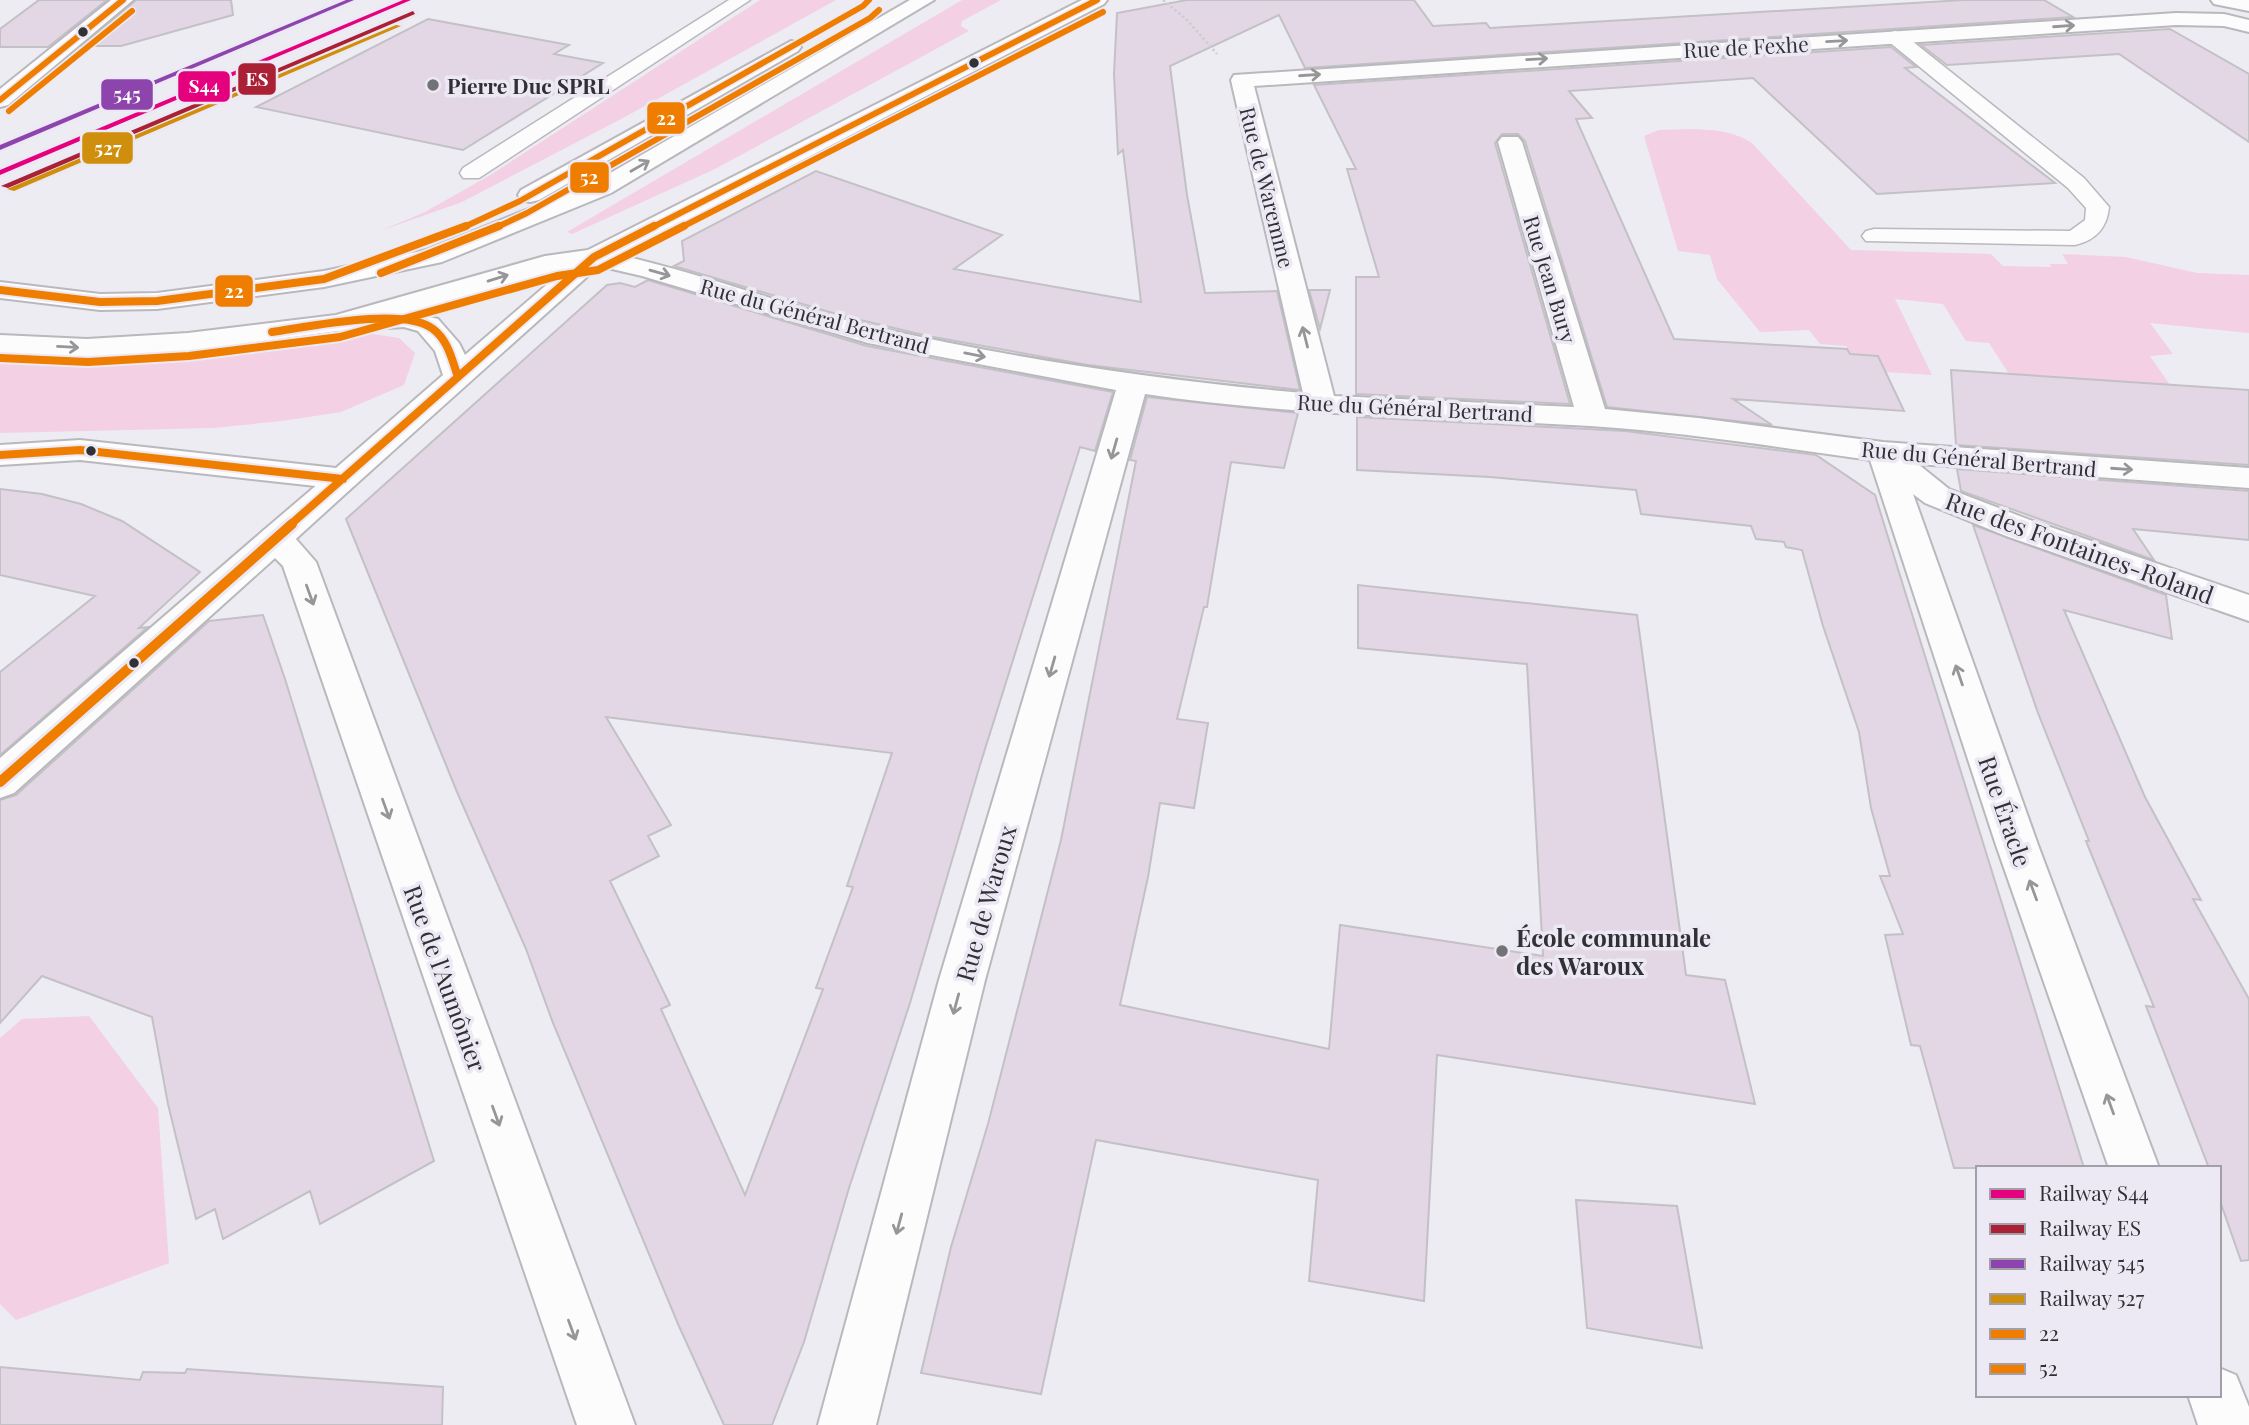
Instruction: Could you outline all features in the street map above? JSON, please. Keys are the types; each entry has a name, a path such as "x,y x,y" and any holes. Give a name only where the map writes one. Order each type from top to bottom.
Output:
{"street":[{"path":"0,100 123,0"},
{"path":"0,289 27,295 100,302 157,301 324,279 433,256 603,188 924,0"},
{"path":"0,782 594,257 1097,0"},
{"path":"2221,0 2249,5"},
{"path":"324,279 467,226 520,201 870,2"},
{"name":"Rue de Fexhe","path":"1242,80 2176,19 2224,20 2249,26"},
{"name":"Rue de Waremme","path":"1242,80 1321,404"},
{"name":"Rue Jean Bury","path":"1510,142 1592,417"},
{"path":"338,323 554,262 594,257"},
{"name":"Rue du Général Bertrand","path":"594,257 648,269 869,334 1085,377 1190,392 1321,404 1592,417 1698,427 1883,452 2249,478"},
{"path":"0,344 87,348 162,344 338,323 404,319 428,326 449,349 458,377"},
{"name":"Rue de Waroux","path":"847,1425 962,980 1133,383"},
{"path":"0,455 80,450 343,479"},
{"name":"Rue des Fontaines-Roland","path":"1883,452 1937,496 2018,528 2249,608"},
{"name":"Rue Éracle","path":"1883,452 2017,845 2133,1166"},
{"name":"Rue de l'Aumônier","path":"275,538 299,562 606,1425"},
{"path":"2217,1397 2227,1425"}],"lane":[{"path":"471,173 741,0"},
{"path":"1874,236 2075,238 2096,223 2098,207 2076,183 1895,37"}],"path":[{"name":"Rue de Waremme","path":"1163,0 1187,20 1242,80"}],"shaded area":[{"path":"760,0 836,0 623,118 462,202 380,231 425,212 492,174"},
{"path":"962,0 1001,0 962,21 961,26 969,31 715,169 572,234 567,232"},
{"path":"1659,130 1724,132 1752,143 1851,250 1991,254 2003,266 2051,267 2050,264 2068,264 2062,254 2126,257 2197,273 2249,275 2249,333 2150,323 2173,354 2150,356 2170,385 2009,374 1989,343 1966,341 1943,304 1895,299 1932,375 1886,372 1878,356 1850,354 1846,346 1820,344 1809,330 1760,332 1717,279 1710,255 1678,251 1644,136"},
{"path":"359,332 399,338 415,353 404,385 341,412 213,428 0,433 0,357 180,356"},
{"path":"89,1016 158,1108 169,1263 16,1320 0,1304 0,1038 22,1019"}],"building":[{"path":"39,0 107,0 48,47 0,47 0,29"},
{"path":"136,0 231,0 233,15 121,46 82,46"},
{"path":"1187,0 1414,0 1433,26 1486,23 1490,28 1964,0 2044,0 2073,17 1305,68 1279,15 1170,66 1187,195 1205,293 1277,291 1300,390 1088,365 928,336 843,316 674,266 684,261 682,241 816,171 1002,235 954,269 1141,302 1123,150 1118,154 1114,74 1117,13"},
{"name":"Pierre Duc SPRL","path":"428,19 569,45 554,54 603,63 463,150 256,107"},
{"path":"2170,29 2249,74 2249,142 2119,54 1947,65 1921,45"},
{"path":"1891,47 1916,67 1905,68 2055,183 1877,194 1753,78 1569,91 1592,118 1576,119 1674,339 1847,349 1850,354 1878,356 1904,411 1733,399 1772,425 1607,407 1525,141 1518,134 1502,134 1495,143 1570,404 1356,394 1356,277 1379,277 1347,169 1356,169 1314,85"},
{"path":"648,280 867,346 1113,392 1095,451 1080,447 980,765 910,1003 849,1188 804,1342 772,1425 724,1425 678,1324 553,1023 526,949 457,792 346,519 607,285 620,283 635,287","holes":["606,717 892,753 847,886 853,887 816,988 823,989 745,1195 661,1009 670,1005 610,881 659,856 648,836 671,825"]},
{"path":"1309,290 1330,290 1320,329"},
{"path":"1951,370 2249,390 2249,465 1956,445"},
{"path":"1147,397 1298,413 1284,468 1231,462 1207,607 1204,607 1177,719 1208,723 1194,808 1160,803 1148,877 1120,1005 1329,1049 1340,925 1543,956 1527,664 1358,648 1358,585 1637,615 1686,975 1725,980 1755,1104 1437,1055 1424,1301 1309,1281 1318,1180 1096,1140 1041,1394 921,1373 951,1247 988,1124 1061,840 1136,461 1130,460"},
{"path":"1357,417 1625,431 1816,455 1875,495 2083,1166 1954,1168 1920,1046 1911,1045 1885,935 1903,934 1880,876 1890,876 1871,808 1859,732 1823,626 1802,550 1786,547 1784,542 1756,539 1751,526 1641,514 1636,490 1490,477 1357,470"},
{"path":"1957,469 2249,491 2249,540 2133,529 2154,560 1961,491"},
{"path":"0,489 42,494 81,504 122,521 200,572 139,628 148,627 0,755 0,672 95,596 0,575"},
{"path":"1973,525 2166,595 2172,639 2064,610 2145,797 2201,900 2193,899 2249,999 2249,1260 2241,1261 2221,1204 2221,1166 2208,1166 2146,1006 2154,1007 2086,841 2089,841 2038,713"},
{"path":"263,615 434,1161 320,1224 310,1191 223,1239 215,1209 196,1219 168,1104 152,1017 42,976 0,1023 0,800 16,795 209,621"},
{"path":"1576,1200 1677,1206 1702,1348 1587,1328"},
{"path":"0,1367 140,1380 143,1372 185,1373 187,1369 443,1387 442,1425 0,1425"}],"rail line":[{"name":"545","path":"0,148 351,0"},
{"name":"S44","path":"0,173 408,0"},
{"name":"ES","path":"5,186 413,13"},
{"name":"527","path":"11,189 398,26"}],"transit line":[{"name":"22","path":"0,100 123,0"},
{"name":"22","path":"0,290 100,302 157,301 324,279 467,226 520,201 863,6 869,0"},
{"name":"22","path":"0,782 594,257 1097,0"},
{"name":"52","path":"381,273 472,239 527,213 870,18 879,10"},
{"name":"52","path":"9,111 132,11"},
{"name":"52","path":"0,358 88,362 189,356 340,337 557,276 598,270 1103,12"},
{"name":"22","path":"272,332 375,319 415,321 429,326 440,335 448,348 458,377"},
{"name":"22","path":"0,455 80,450 343,479"}],"place":[{"name":"Pierre Duc SPRL","path":"433,85"},
{"name":"École communale des Waroux","path":"1502,951"}]}
